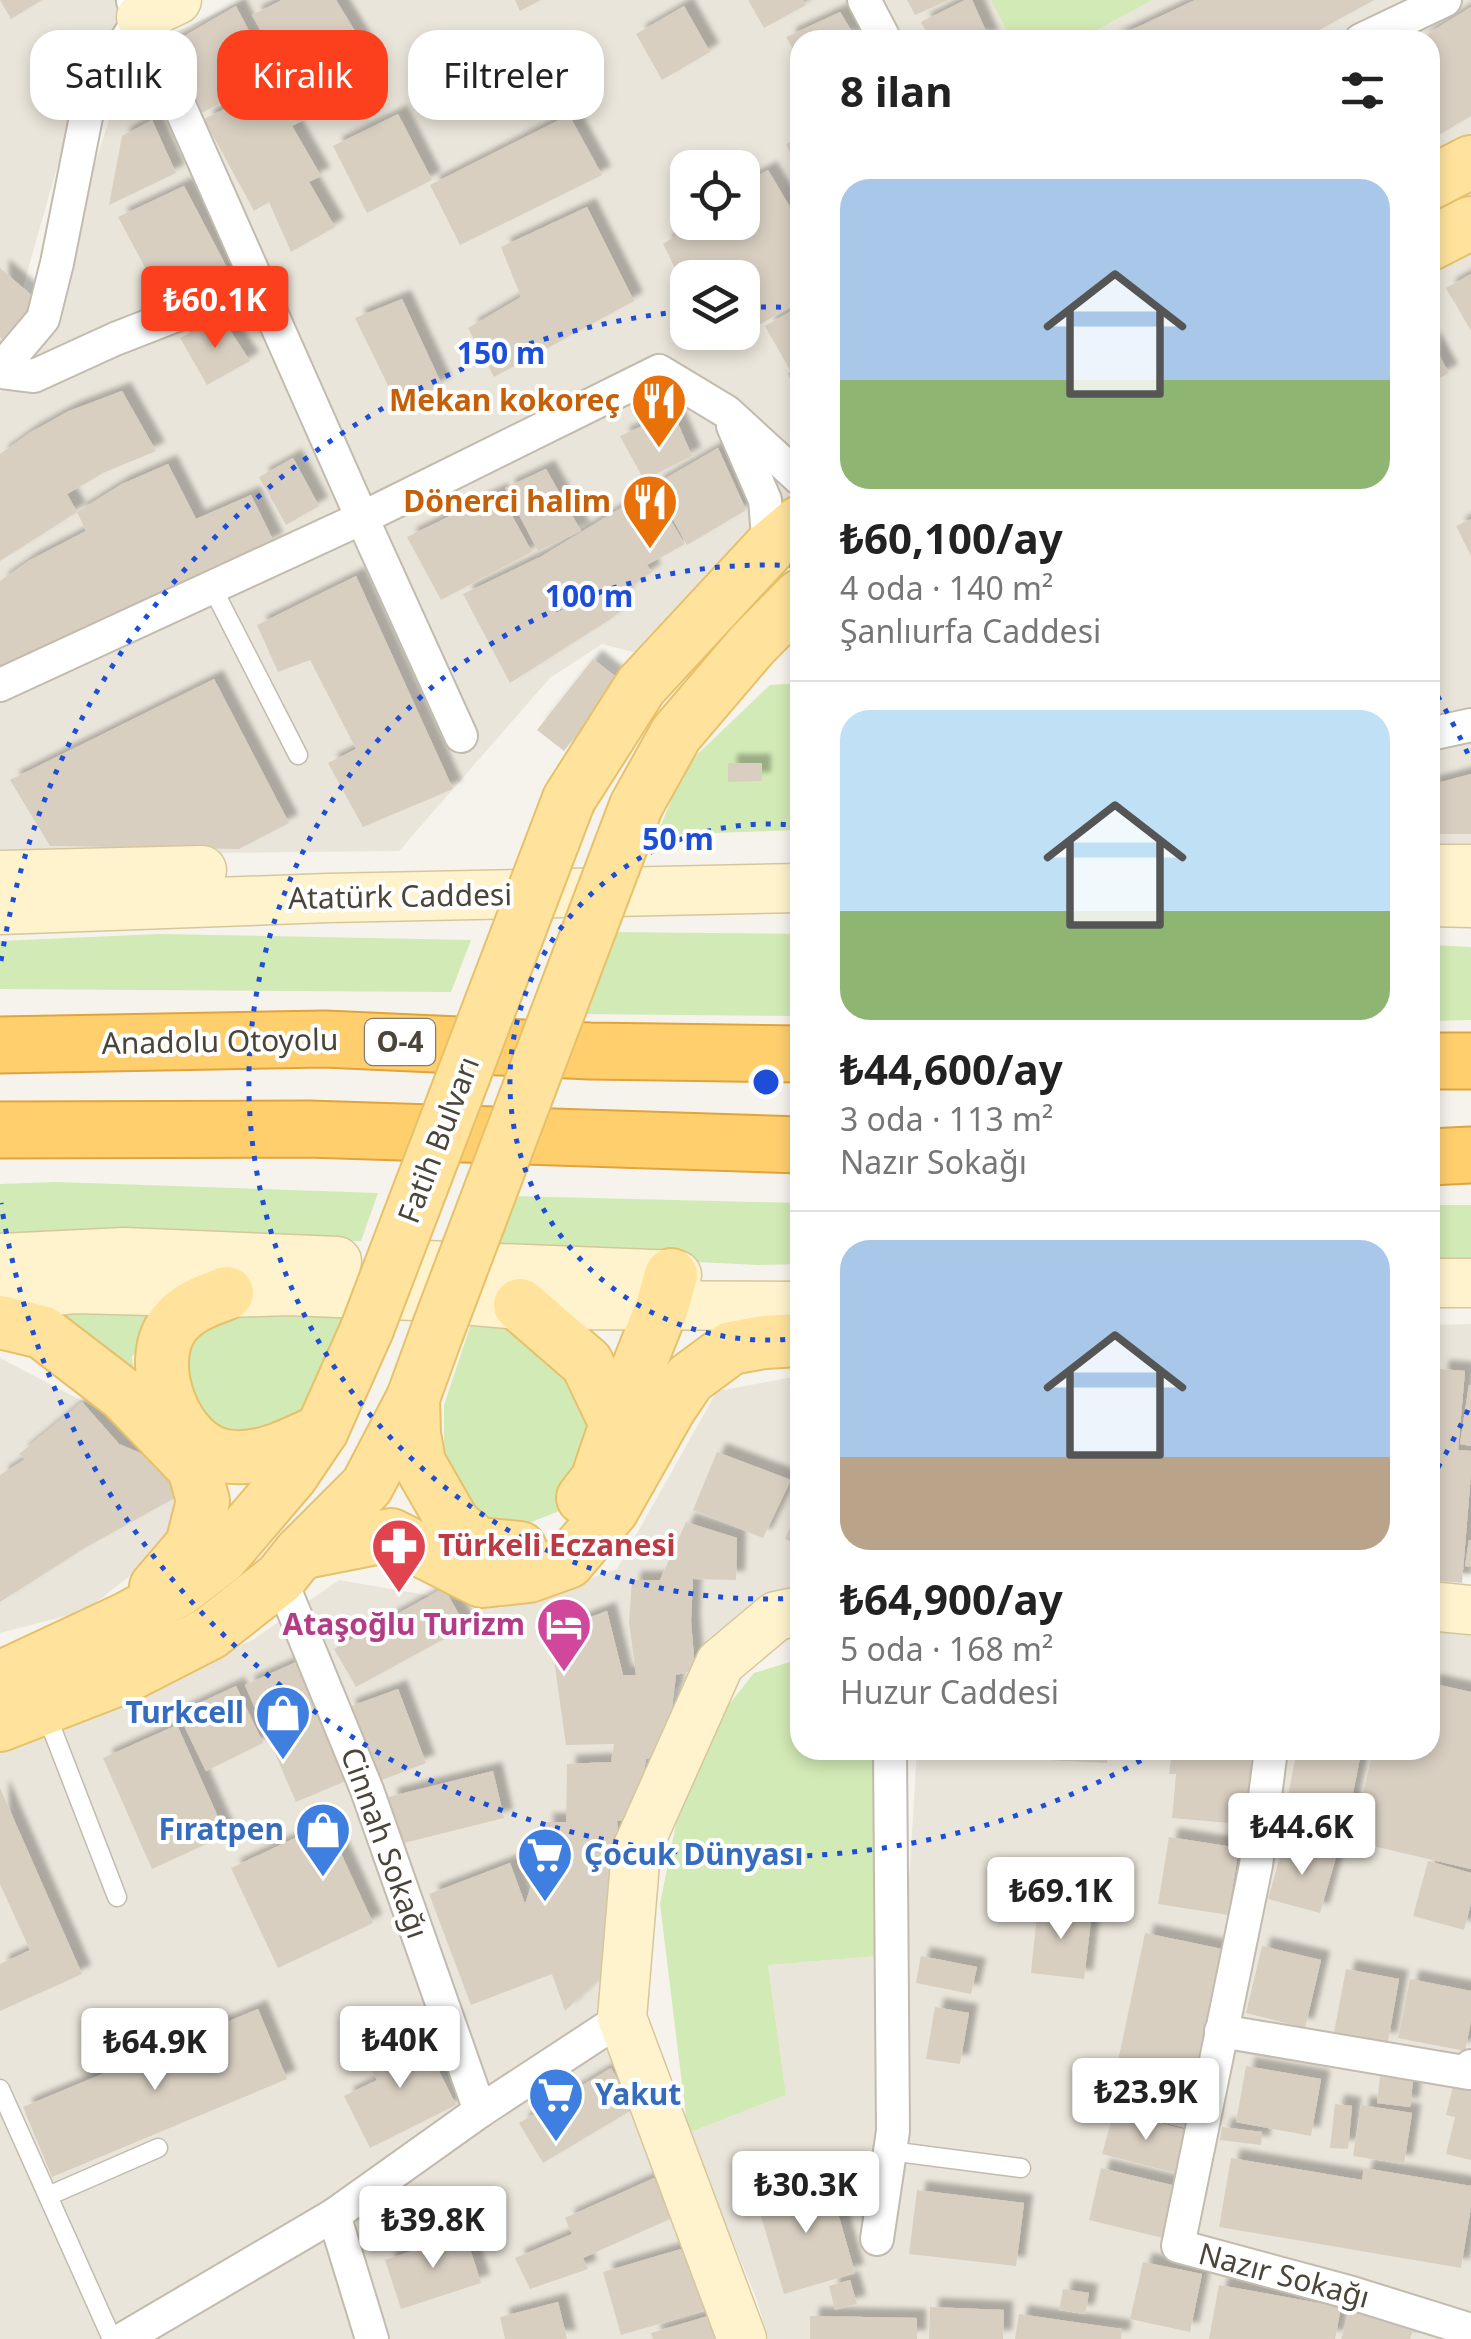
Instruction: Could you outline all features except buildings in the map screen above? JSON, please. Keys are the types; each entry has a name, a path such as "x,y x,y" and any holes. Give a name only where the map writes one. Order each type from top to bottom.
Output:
{"highway":[{"name":"Anadolu Otoyolu","path":"0,1045 326,1039 590,1051 790,1054"},
{"path":"1440,1062 1471,1061"},
{"path":"0,1130 308,1129 790,1145"},
{"path":"1440,1157 1471,1156"}],"main road":[{"path":"1440,178 1471,162"},
{"path":"1440,239 1471,223"},
{"name":"Fatih Bulvarı","path":"0,1678 178,1590 222,1557 291,1476 322,1430 366,1329 569,799 641,686 785,535"},
{"path":"22,1717 124,1677 210,1633 290,1565 366,1486 413,1398 636,806 676,734 776,646 790,617"},
{"path":"413,1398 419,1463 454,1524 478,1544 518,1549 559,1531 598,1480 666,1291"},
{"path":"227,1293 194,1306 174,1324 167,1337 161,1350 162,1380 171,1410 196,1442 222,1456 256,1457 322,1430"},
{"path":"520,1304 587,1363 616,1424"},
{"path":"0,1322 42,1332 124,1395 194,1468 203,1501 192,1546 128,1618"},
{"path":"290,1565 391,1535 482,1581 529,1576 568,1562 612,1510 668,1409 689,1380 730,1348 790,1341"}],"street":[{"path":"864,0 880,30"},
{"path":"1382,30 1444,0"},
{"path":"150,6 259,282 462,736"},
{"path":"0,371 43,319 90,97 150,6"},
{"path":"0,371 34,376 259,282"},
{"path":"0,685 362,518 659,371 727,412 790,469"},
{"path":"727,412 765,500 785,535"},
{"path":"1440,732 1471,725"},
{"name":"Atatürk Caddesi","path":"0,874 790,856"},
{"path":"1440,869 1471,868"},
{"name":"Atatürk Caddesi","path":"0,910 790,888"},
{"path":"1440,902 1471,902"},
{"path":"0,1258 124,1252 666,1291 790,1305"},
{"path":"0,1297 76,1289 288,1291 520,1304 790,1277"},
{"path":"1440,1283 1471,1284"},
{"path":"1440,1314 1471,1314"},
{"name":"Cinnah Sokağı","path":"290,1565 480,2111"},
{"path":"1440,1607 1471,1610"},
{"path":"742,2339 622,2018 636,1851 720,1663 776,1616 790,1612"},
{"path":"877,2238 893,2131 890,1760"},
{"name":"Nazır Sokağı","path":"1270,1760 1256,1865 1178,2246 1471,2330"},
{"path":"123,2339 334,2215 480,2111 622,2018"},
{"path":"1221,2031 1470,2072 1471,2066"},
{"path":"334,2215 372,2339"}],"lane":[{"path":"212,587 298,755"},
{"path":"22,1717 117,1897"},
{"path":"0,2088 112,2339"},
{"path":"48,2196 158,2148"},
{"path":"890,2151 1021,2168"}],"shaded area":[{"path":"0,0 146,0 123,30 30,30 30,120 71,120 9,336 0,347"},
{"path":"244,0 1471,0 1471,143 1440,160 1440,30 790,30 790,521 649,656 602,644 550,678 399,851 0,855 0,392 35,347 109,120 197,120 197,30 180,30"},
{"path":"1471,250 1471,856 1440,856 1440,265"},
{"path":"1471,1324 1471,1574 1440,1569 1440,1325"},
{"path":"0,1358 134,1428 190,1501 165,1548 85,1611 0,1633"},
{"path":"790,1378 790,1603 775,1606 663,1699 629,1822 616,2040 717,2339 0,2339 0,1745 251,1641 339,1580 501,1608 617,1569 717,1391"},
{"path":"1440,1622 1471,1629 1471,2339 768,2339 757,2300 688,2133 786,2095 768,1965 879,1956 904,1964 916,1760 1440,1760"}],"green space":[{"path":"991,0 1152,0 1096,30 1007,30"},
{"path":"790,684 790,830 657,835 685,766 770,685"},
{"path":"610,932 790,934 790,1016 577,1014"},
{"path":"159,934 471,940 451,992 0,989 0,941"},
{"path":"1440,945 1471,947 1471,1020 1440,1021"},
{"path":"56,1182 378,1193 361,1241 0,1245 0,1184"},
{"path":"511,1196 790,1203 790,1264 487,1252"},
{"path":"1440,1205 1471,1205 1471,1270 1440,1269"},
{"path":"165,1310 132,1357 135,1383 38,1313"},
{"path":"290,1313 351,1318 323,1404 285,1440 207,1439 182,1362 200,1335 222,1320"},
{"path":"474,1315 527,1329 566,1366 588,1412 590,1442 582,1477 557,1512 521,1526 477,1525 444,1485 444,1405"},
{"path":"790,1662 790,1760 887,1760 879,1956 768,1965 786,2095 688,2133 660,1904 690,1754 754,1673"}],"place":[{"name":"Mekan kokoreç","path":"659,450"},
{"name":"Dönerci halim","path":"650,551"},
{"name":"Türkeli Eczanesi","path":"399,1595"},
{"name":"Ataşoğlu Turizm","path":"564,1674"},
{"name":"Turkcell","path":"283,1762"},
{"name":"Fıratpen","path":"323,1879"},
{"name":"Çocuk Dünyası","path":"545,1904"},
{"name":"Yakut","path":"556,2144"}]}
